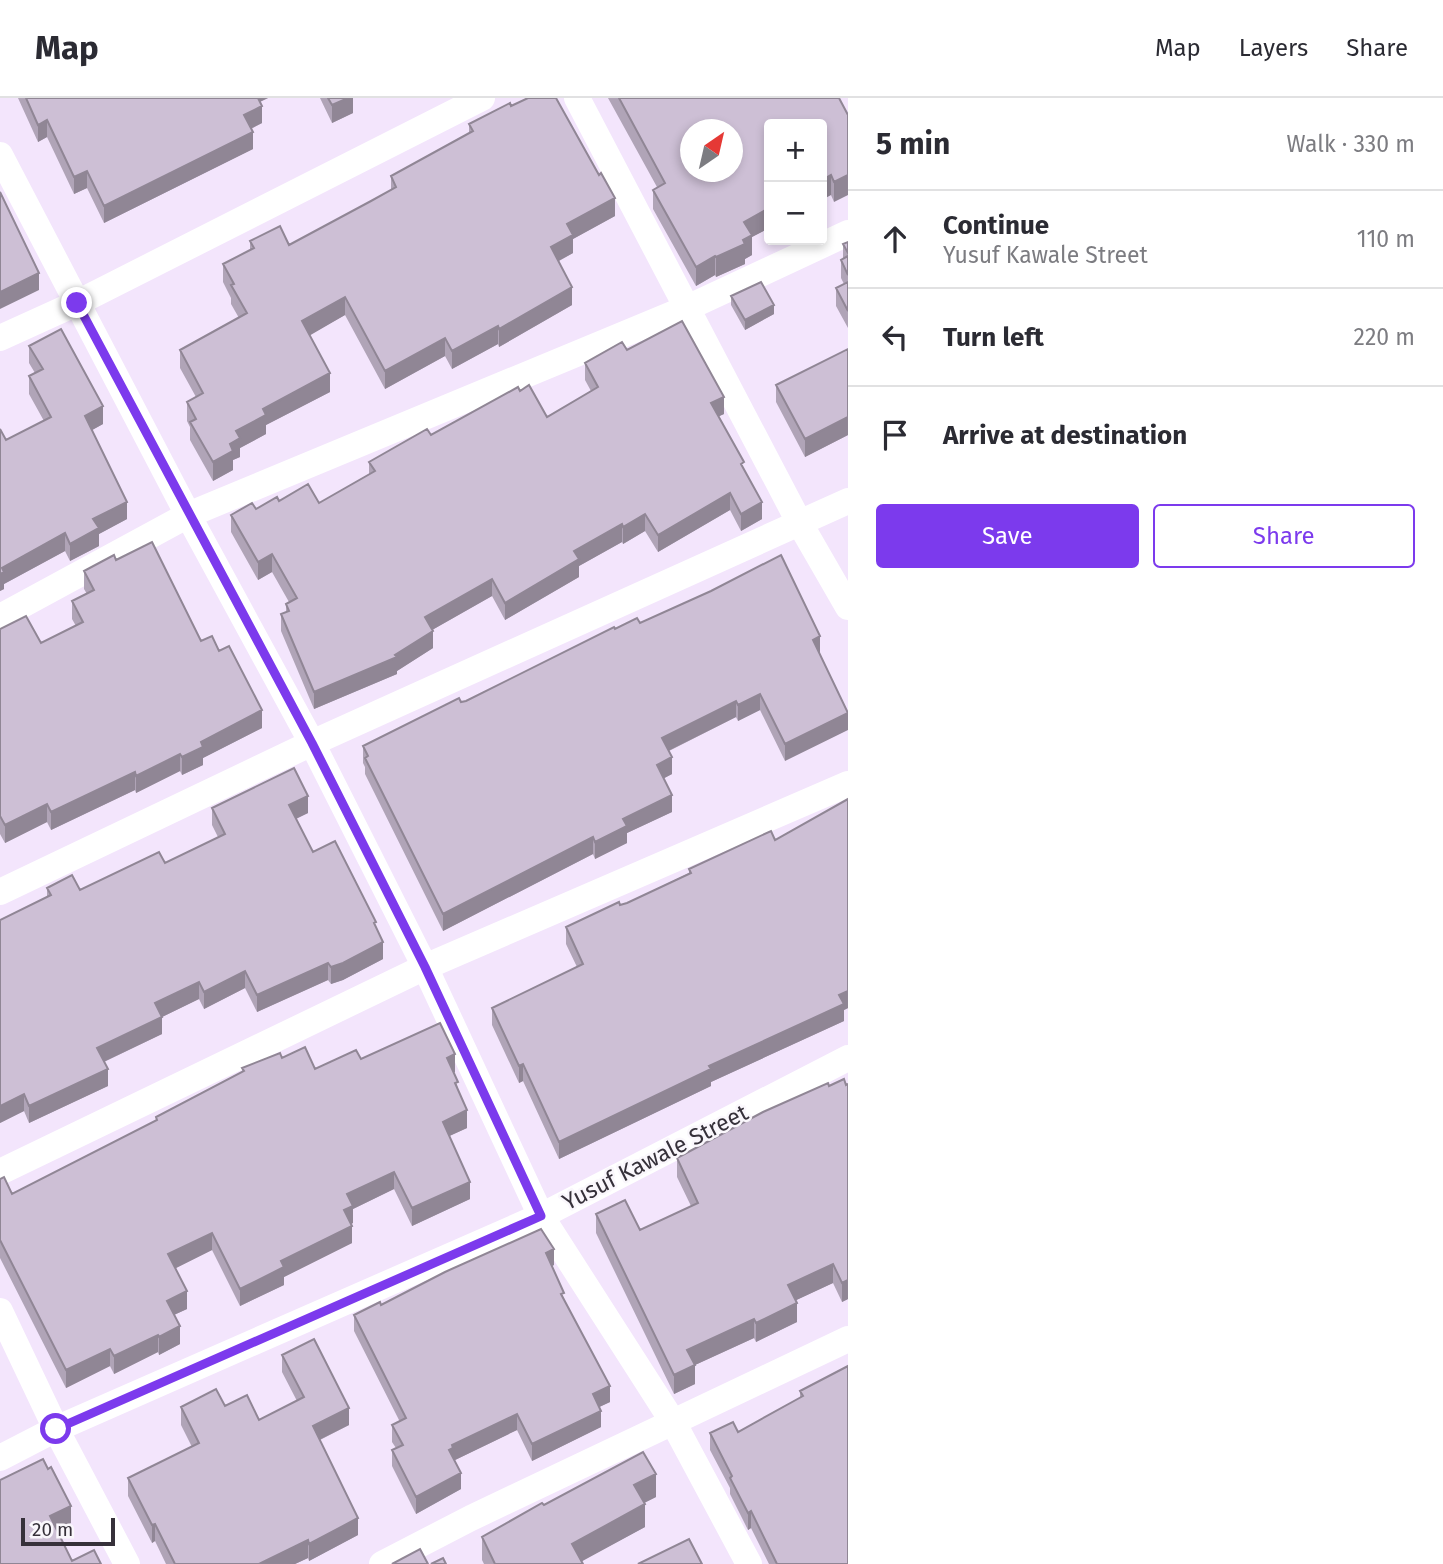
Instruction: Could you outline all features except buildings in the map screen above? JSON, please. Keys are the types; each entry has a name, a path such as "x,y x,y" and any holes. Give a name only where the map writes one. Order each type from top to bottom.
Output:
{"street":[{"path":"0,338 77,303 482,98"},
{"path":"577,98 799,522 848,607"},
{"path":"0,155 188,515 312,743 425,967 541,1216 673,1423 748,1564"},
{"path":"0,617 188,515 687,308 848,233"},
{"path":"0,892 312,743 848,500"},
{"path":"0,1172 425,967 848,784"},
{"name":"Yusuf Kawale Street","path":"0,1458 56,1429 541,1216 848,1058"},
{"path":"0,1311 56,1429 127,1564"},
{"path":"382,1564 471,1518 848,1339"}],"route":[{"path":"56,1429 541,1216 425,967 312,743 77,303"}]}
